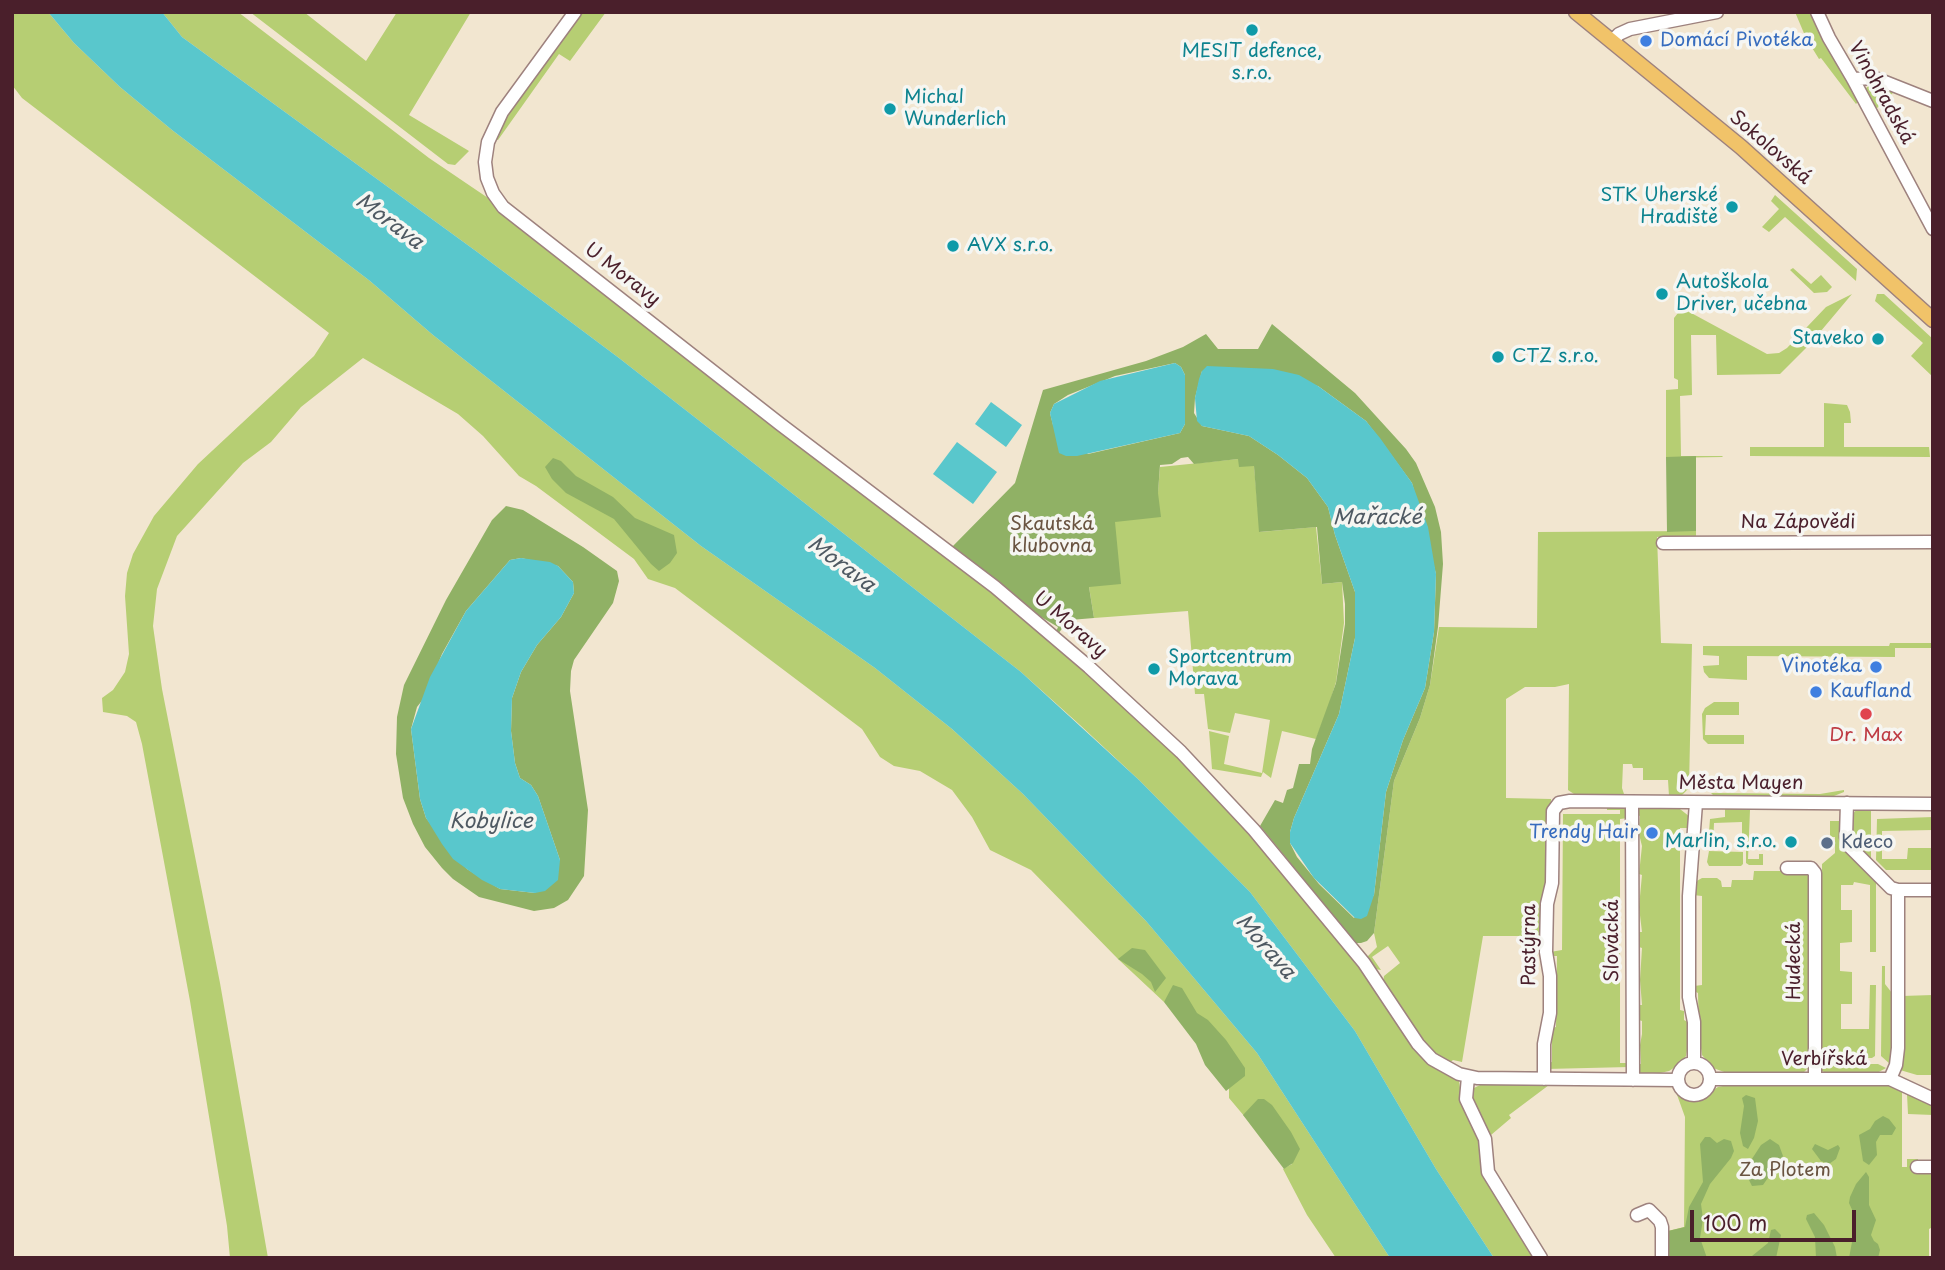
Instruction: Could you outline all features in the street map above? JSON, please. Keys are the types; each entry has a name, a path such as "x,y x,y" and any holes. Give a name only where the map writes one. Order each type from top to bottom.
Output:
{"main road":[{"name":"Sokolovská","path":"1576,12 1741,147 1933,320"}],"street":[{"name":"U Moravy","path":"575,12 502,112 488,142 485,162 490,186 503,207 780,424 995,587 1090,667 1181,752 1254,830 1364,963 1425,1052 1435,1061 1468,1077"},
{"path":"1612,41 1630,29 1717,12"},
{"name":"Vinohradská","path":"1817,12 1933,229"},
{"path":"1853,79 1875,78 1933,101"},
{"name":"Na Zápovědi","path":"1663,543 1933,542"},
{"name":"Města Mayen","path":"1553,811 1556,805 1566,801 1933,804"},
{"name":"Slovácká","path":"1632,802 1633,1080"},
{"path":"1694,1063 1694,1022 1689,998 1689,896 1696,803"},
{"path":"1847,803 1847,844 1890,886 1898,890 1933,890"},
{"name":"Pastýrna","path":"1544,1079 1544,1044 1550,1013 1546,928 1547,904 1552,883 1553,811"},
{"name":"Hudecká","path":"1787,868 1811,868 1815,873 1815,1079"},
{"path":"1890,1079 1898,1048 1898,890"},
{"path":"1694,1063 1705,1068 1710,1079 1705,1091 1694,1096 1682,1091 1677,1080 1681,1069 1694,1063"},
{"path":"1541,1258 1488,1172 1485,1139 1466,1099 1468,1077 1677,1080"},
{"name":"Verbířská","path":"1710,1079 1890,1079 1933,1099"},
{"path":"1917,1167 1933,1167"},
{"path":"1637,1215 1649,1210 1660,1221 1662,1258"}],"green space":[{"path":"12,12 48,12 74,43 120,87 172,130 370,281 433,335 701,546 875,668 952,729 1023,794 1146,921 1257,1053 1390,1258 1336,1258 1307,1215 1283,1169 1292,1164 1229,1098 1229,1066 1175,999 1164,1002 1031,870 990,850 972,817 952,790 920,771 894,766 880,757 862,729 675,588 648,579 634,559 519,476 483,436 458,414 363,358 301,407 271,442 243,463 177,536 157,589 153,626 162,689 220,983 268,1258 230,1258 190,1001 142,744 136,722 127,716 103,712 102,698 113,690 125,672 129,654 125,596 127,573 133,554 154,516 198,464 314,356 329,333 22,98 12,85"},
{"path":"162,12 238,12 429,158 491,200 1007,600 1137,714 1235,813 1349,949 1423,1056 1459,1081 1462,1100 1480,1136 1484,1169 1538,1258 1494,1258 1436,1169 1355,1031 1250,892 1139,780 1080,725 1021,672 619,358 182,37"},
{"path":"250,12 304,12 366,61 397,12 471,12 409,115 469,151 455,165 448,164"},
{"path":"581,12 606,12 570,61 559,54 498,140 495,139 518,98"},
{"path":"1795,12 1810,12 1814,18 1858,102 1856,104 1821,58 1819,59"},
{"path":"1871,84 1894,92 1875,110 1865,89"},
{"path":"1775,195 1857,269 1856,281 1785,217 1769,232 1762,227 1779,209 1771,201"},
{"path":"1793,268 1811,284 1821,275 1832,287 1827,292 1814,293 1790,270"},
{"path":"1852,294 1810,344 1780,374 1717,375 1716,335 1691,335 1692,395 1680,396 1681,456 1723,456 1666,458 1666,390 1678,389 1678,380 1674,378 1674,318 1682,308 1767,354 1779,353 1787,348 1826,307"},
{"path":"1877,294 1884,294 1933,339 1933,377 1911,356 1923,343 1875,301"},
{"name":"Skautská klubovna","path":"1272,324 1355,393 1416,463 1435,507 1441,532 1443,564 1430,685 1420,718 1394,781 1374,933 1361,943 1355,943 1338,925 1260,826 1275,800 1283,803 1287,790 1293,788 1299,764 1310,764 1312,749 1336,683 1345,624 1345,604 1342,582 1322,584 1317,527 1259,532 1254,466 1239,467 1238,459 1194,464 1188,457 1172,464 1160,465 1158,493 1161,517 1115,522 1121,584 1089,587 1094,618 1070,620 1071,630 1064,626 1058,634 1058,627 1021,605 952,547 1015,483 1043,390 1146,361 1183,347 1206,334 1218,349 1258,349","holes":["1175,363 1185,375 1185,424 1180,433 1088,454 1053,425 1050,413 1054,404 1068,395 1115,376","1202,371 1318,386 1366,421 1412,483 1436,574 1434,632 1425,688 1403,740 1386,792 1374,895 1354,918 1319,884 1297,857 1290,843 1290,832 1339,714 1355,638 1355,592 1328,507 1307,478 1249,436 1202,426 1194,413"]},
{"path":"1824,403 1847,405 1851,423 1844,423 1844,447 1929,447 1930,457 1750,456 1750,447 1824,447"},
{"path":"1696,456 1696,531 1667,532 1666,457"},
{"path":"553,458 561,461 576,476 613,497 635,518 674,535 677,553 670,563 659,571 614,519 566,493 545,467"},
{"path":"1238,459 1254,466 1260,532 1316,527 1322,584 1342,582 1344,623 1336,682 1328,708 1316,739 1282,731 1271,778 1263,772 1261,777 1212,769 1209,731 1229,736 1224,764 1262,773 1270,720 1235,713 1230,733 1208,729 1204,694 1195,694 1188,611 1094,618 1087,574 1115,522 1158,492 1160,467"},
{"path":"506,506 523,510 617,571 619,581 613,603 574,660 571,671 570,691 588,810 584,876 568,900 554,908 534,911 479,897 442,868 425,847 413,824 403,798 396,754 397,717 404,685 446,600 492,520","holes":["521,558 558,566 573,582 574,593 561,617 537,645 521,672 512,698 511,731 520,778 531,785 538,796 560,860 535,893 500,889 467,869 426,818 420,799 411,729 417,707 424,698 442,654 466,611 510,560"]},
{"path":"1696,531 1696,536 1657,537 1661,643 1692,644 1689,788 1682,795 1669,796 1668,780 1643,780 1643,768 1623,764 1622,788 1625,797 1577,796 1568,790 1569,684 1525,687 1506,699 1506,798 1551,799 1549,882 1544,889 1543,936 1483,936 1462,1062 1453,1060 1449,1063 1426,1049 1383,983 1384,976 1400,963 1388,946 1372,957 1381,970 1375,969 1367,957 1377,947 1374,933 1394,781 1420,718 1430,685 1439,627 1537,628 1538,532"},
{"path":"1890,643 1933,643 1933,648 1895,648 1895,657 1747,656 1747,680 1709,678 1703,666 1719,665 1719,656 1703,655 1703,646 1889,646"},
{"path":"1714,702 1739,702 1739,715 1706,715 1705,735 1744,735 1744,744 1708,744 1703,739 1702,714 1705,708"},
{"path":"1844,790 1829,798 1716,798 1711,793 1820,794"},
{"path":"1641,807 1680,809 1690,817 1690,828 1680,828 1680,1010 1684,1011 1684,1020 1688,1022 1689,1040 1686,1056 1680,1064 1669,1071 1656,1074 1641,1074 1636,1069 1638,1064 1641,1064 1642,1034 1642,1021 1639,1020 1639,1005 1642,1005 1642,948 1639,947 1639,932 1642,932 1639,907 1642,875 1639,874 1642,846 1639,834 1640,816 1637,815 1637,810"},
{"path":"1607,808 1627,809 1628,818 1620,819 1620,1063 1628,1063 1629,1067 1546,1069 1546,1063 1552,1062 1552,1028 1556,1027 1557,956 1550,956 1550,952 1562,950 1563,814 1620,814 1620,810"},
{"path":"1725,808 1750,810 1748,859 1759,859 1759,854 1763,854 1763,865 1746,863 1746,848 1742,847 1742,822 1714,823 1713,847 1708,845 1710,819 1725,817"},
{"path":"1858,808 1871,809 1871,860 1852,842 1851,816"},
{"path":"1933,817 1933,830 1882,831 1882,859 1907,859 1908,848 1933,848 1933,870 1886,870 1876,860 1877,819"},
{"path":"1830,821 1841,821 1876,881 1876,952 1870,952 1870,885 1854,882 1853,885 1841,885 1841,910 1852,910 1852,942 1840,943 1840,971 1852,972 1852,1004 1841,1004 1841,1029 1869,1029 1870,985 1876,985 1875,1056 1810,1058 1809,1067 1803,1073 1727,1073 1713,1068 1702,1055 1698,993 1694,991 1694,986 1702,985 1702,896 1693,895 1695,882 1702,878 1717,878 1722,887 1731,887 1732,880 1753,880 1754,871 1822,871 1822,864 1835,853 1835,837 1830,837"},
{"path":"1709,851 1743,852 1743,864 1709,866"},
{"path":"1132,948 1145,950 1166,978 1155,992 1151,982 1118,959"},
{"path":"1882,966 1885,966 1885,984 1892,993 1893,1045 1890,1064 1881,1056"},
{"path":"1173,985 1182,988 1197,1013 1208,1020 1226,1040 1245,1068 1245,1076 1226,1091 1205,1065 1196,1044 1164,1002"},
{"path":"1933,995 1933,1075 1917,1075 1900,1070 1902,996"},
{"path":"1819,1064 1878,1064 1886,1068 1877,1073 1828,1074 1820,1070"},
{"path":"1482,1084 1549,1085 1509,1115 1511,1118 1491,1135 1472,1103 1472,1089"},
{"name":"Za Plotem","path":"1733,1084 1885,1084 1902,1091 1902,1167 1907,1167 1907,1159 1918,1159 1918,1170 1933,1172 1933,1227 1929,1229 1929,1258 1668,1258 1668,1231 1684,1227 1685,1117 1676,1092 1689,1099 1699,1099 1718,1087"},
{"path":"1907,1094 1933,1103 1933,1115 1908,1114"},
{"path":"1746,1095 1755,1098 1758,1121 1748,1149 1743,1146 1740,1133 1744,1106 1742,1098"},
{"path":"1258,1099 1264,1099 1272,1105 1300,1149 1293,1163 1284,1169 1243,1115"},
{"path":"1883,1116 1896,1128 1892,1135 1880,1135 1876,1142 1877,1155 1869,1165 1863,1161 1859,1135 1870,1129 1875,1121"},
{"path":"1705,1137 1710,1137 1717,1143 1724,1139 1731,1141 1734,1151 1710,1184 1701,1204 1703,1219 1700,1238 1707,1258 1668,1258 1668,1231 1685,1227 1689,1207 1703,1182 1700,1144"},
{"path":"1770,1139 1779,1145 1783,1156 1763,1185 1752,1186 1746,1174 1748,1165 1761,1145"},
{"path":"1815,1144 1828,1150 1838,1145 1840,1148 1836,1159 1829,1164 1821,1161 1812,1149"},
{"path":"1866,1172 1869,1177 1869,1205 1876,1220 1871,1235 1880,1250 1878,1258 1849,1258 1855,1226 1850,1197"},
{"path":"1814,1213 1824,1225 1835,1247 1837,1258 1816,1258 1815,1237 1806,1219 1807,1215"},
{"path":"1775,1229 1781,1235 1776,1258 1753,1258 1752,1256 1768,1243 1771,1230"}],"water":[{"name":"Morava","path":"48,12 162,12 182,37 619,358 1021,672 1139,780 1250,892 1355,1031 1436,1169 1494,1258 1390,1258 1257,1053 1146,921 1023,794 952,729 875,668 701,546 433,335 370,281 172,130 120,87 74,43"},
{"path":"1175,363 1185,375 1185,424 1180,433 1077,456 1059,453 1050,413 1054,404 1100,381"},
{"name":"Mařacké","path":"1207,366 1273,369 1299,375 1318,386 1366,421 1380,438 1412,483 1428,527 1436,574 1434,632 1425,688 1403,740 1386,792 1374,895 1367,916 1361,919 1355,918 1314,878 1290,843 1294,818 1339,714 1355,638 1355,592 1328,507 1307,478 1249,436 1202,426 1197,421 1195,398 1202,371"},
{"path":"991,402 1022,425 1006,447 975,424"},
{"path":"957,442 997,472 973,504 933,474"},
{"name":"Kobylice","path":"521,558 550,562 558,566 573,582 574,593 561,617 537,645 521,672 512,698 511,731 515,763 520,778 531,785 538,796 560,860 558,880 545,891 535,893 500,889 453,859 426,818 420,799 411,729 430,677 466,611 510,560"}],"place":[{"name":"MESIT defence, s.r.o.","path":"1252,30"},
{"name":"Domácí Pivotéka","path":"1646,41"},
{"name":"Michal Wunderlich","path":"890,109"},
{"name":"STK Uherské Hradiště","path":"1732,207"},
{"name":"AVX s.r.o.","path":"953,246"},
{"name":"Autoškola Driver, učebna","path":"1662,294"},
{"name":"Staveko","path":"1878,339"},
{"name":"CTZ s.r.o.","path":"1498,357"},
{"name":"Vinotéka","path":"1876,667"},
{"name":"Sportcentrum Morava","path":"1154,669"},
{"name":"Kaufland","path":"1816,692"},
{"name":"Dr. Max","path":"1866,714"},
{"name":"Trendy Hair","path":"1652,833"},
{"name":"Marlin, s.r.o.","path":"1791,842"},
{"name":"Kdeco","path":"1827,843"}]}
